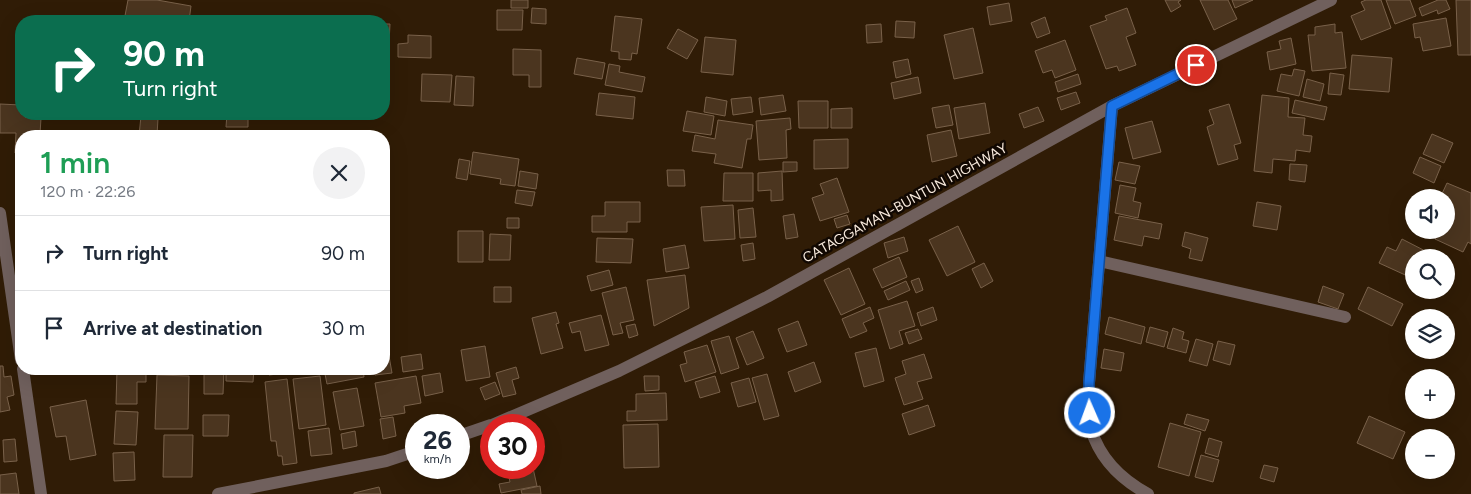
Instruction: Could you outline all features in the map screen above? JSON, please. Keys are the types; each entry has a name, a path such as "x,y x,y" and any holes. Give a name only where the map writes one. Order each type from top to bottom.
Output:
{"street":[{"name":"CATAGGAMAN-BUNTUN HIGHWAY","path":"517,414 619,371 767,296 1112,106 1331,0"},
{"path":"1112,106 1089,383 1090,428 1101,452 1114,469 1132,485 1148,494"},
{"path":"0,213 15,318"},
{"path":"1099,261 1345,317"},
{"path":"24,375 41,494"},
{"path":"218,494 386,462 405,455"}],"building":[{"path":"128,0 157,0 191,6 190,15 125,15"},
{"path":"511,0 528,0 528,8 511,8"},
{"path":"1165,0 1181,0 1178,2 1181,6 1171,12"},
{"path":"1200,0 1228,0 1237,19 1214,30"},
{"path":"1232,0 1253,0 1235,8"},
{"path":"1381,0 1391,28 1361,40 1351,16 1365,10 1361,2"},
{"path":"1386,0 1410,0 1416,16 1395,24"},
{"path":"1438,0 1446,0 1450,9 1438,14 1437,10 1422,16 1419,8"},
{"path":"1456,0 1471,0 1471,55 1458,55"},
{"path":"1009,3 1012,21 990,25 987,7"},
{"path":"532,8 546,9 546,24 531,23"},
{"path":"1127,8 1136,33 1126,37 1136,65 1119,71 1117,66 1106,69 1090,26 1107,20 1105,16"},
{"path":"497,10 523,10 522,30 497,30"},
{"path":"615,16 642,19 637,54 632,53 631,60 619,59 619,52 611,51"},
{"path":"1045,17 1050,33 1037,38 1031,23"},
{"path":"1446,18 1451,46 1423,51 1420,37 1415,38 1413,24"},
{"path":"896,21 915,22 914,38 895,37"},
{"path":"881,24 882,42 867,43 866,25"},
{"path":"1335,24 1335,33 1342,32 1346,68 1312,71 1308,35 1315,35 1315,27"},
{"path":"973,28 983,73 954,79 944,35"},
{"path":"678,29 698,40 687,59 667,48"},
{"path":"408,35 431,36 431,58 398,57 398,44 408,43"},
{"path":"705,37 736,40 733,75 701,72"},
{"path":"1291,38 1296,64 1270,70 1267,52 1281,49 1279,41"},
{"path":"1065,40 1076,70 1055,78 1052,70 1043,73 1035,51"},
{"path":"513,49 541,50 541,87 529,87 529,75 513,75"},
{"path":"1352,55 1392,58 1389,92 1349,89"},
{"path":"577,58 605,63 602,79 574,74"},
{"path":"908,59 911,74 896,78 893,62"},
{"path":"609,64 620,66 619,72 645,77 642,92 605,85"},
{"path":"1294,69 1305,71 1299,96 1277,91 1281,74 1292,76"},
{"path":"1330,73 1344,75 1341,95 1328,94"},
{"path":"422,74 452,75 450,102 421,101"},
{"path":"1078,74 1081,84 1058,92 1055,82"},
{"path":"456,76 474,77 473,106 454,105"},
{"path":"918,77 921,93 894,99 891,83"},
{"path":"1307,79 1324,84 1320,101 1303,97"},
{"path":"1076,92 1080,103 1061,110 1057,98"},
{"path":"599,93 635,97 633,119 596,115"},
{"path":"783,95 786,111 761,115 759,98"},
{"path":"1262,95 1289,98 1288,117 1305,118 1303,135 1312,136 1310,152 1296,150 1295,161 1273,159 1272,173 1254,171"},
{"path":"706,97 727,101 725,116 704,112"},
{"path":"751,97 753,112 733,115 731,99"},
{"path":"1295,100 1327,107 1324,120 1292,113"},
{"path":"798,101 828,101 828,128 799,128"},
{"path":"985,103 990,133 959,139 954,108"},
{"path":"0,104 15,105 15,120 41,120 40,130 15,130 15,133 0,133"},
{"path":"1229,104 1241,143 1234,145 1238,159 1218,165 1207,127 1214,124 1209,110"},
{"path":"949,105 953,125 936,128 932,108"},
{"path":"1038,107 1044,121 1024,128 1019,114"},
{"path":"852,108 852,128 831,128 831,109"},
{"path":"687,111 714,116 711,135 683,131"},
{"path":"790,118 791,129 786,130 787,158 759,160 756,121"},
{"path":"141,120 158,120 157,130 140,130"},
{"path":"227,120 248,120 248,127 226,127"},
{"path":"718,120 753,125 751,139 747,139 742,168 714,163 716,154 692,151 695,135 715,139"},
{"path":"1152,121 1161,152 1133,159 1125,128"},
{"path":"951,130 957,156 932,162 927,135"},
{"path":"1432,134 1453,143 1444,163 1423,154"},
{"path":"848,139 848,168 814,169 814,140"},
{"path":"473,152 519,159 515,186 500,184 501,179 470,174"},
{"path":"1420,157 1441,166 1434,183 1413,173"},
{"path":"459,159 470,161 467,180 456,178"},
{"path":"783,162 797,162 797,171 783,172"},
{"path":"1119,162 1140,166 1135,184 1115,180"},
{"path":"1290,164 1307,165 1305,182 1289,180"},
{"path":"667,170 684,170 685,186 668,186"},
{"path":"520,171 538,174 536,189 518,186"},
{"path":"782,171 783,200 771,201 771,190 758,191 758,173"},
{"path":"724,173 753,173 753,201 723,201"},
{"path":"837,178 849,212 820,221 812,198 824,194 820,184"},
{"path":"1447,183 1471,193 1471,244 1468,242 1463,252 1435,239 1455,239 1455,189 1444,189"},
{"path":"1120,185 1136,188 1133,201 1141,203 1138,218 1115,213"},
{"path":"517,190 535,192 532,206 515,203"},
{"path":"605,202 640,202 640,222 627,222 627,232 592,232 592,216 605,216"},
{"path":"1257,202 1281,206 1277,230 1253,226"},
{"path":"733,205 735,239 704,241 701,207"},
{"path":"753,208 756,237 740,238 738,210"},
{"path":"794,214 798,237 786,239 783,216"},
{"path":"847,215 850,224 837,228 834,219"},
{"path":"1119,216 1162,224 1159,239 1144,236 1142,246 1114,240"},
{"path":"507,218 519,218 519,228 507,228"},
{"path":"958,226 975,262 947,276 929,240"},
{"path":"458,231 483,231 483,262 458,262"},
{"path":"1185,232 1208,238 1202,261 1189,258 1191,249 1182,246"},
{"path":"490,234 511,235 510,260 489,260"},
{"path":"904,237 908,251 888,258 884,243"},
{"path":"597,238 633,239 631,263 596,262"},
{"path":"1402,239 1421,249 1405,249 1405,275 1379,263 1387,247 1396,251"},
{"path":"753,243 755,259 743,261 741,245"},
{"path":"685,245 689,268 666,272 663,249"},
{"path":"899,257 907,277 882,288 873,269"},
{"path":"984,263 993,281 981,288 972,269"},
{"path":"849,268 865,304 841,315 824,280"},
{"path":"609,270 613,285 591,291 587,276"},
{"path":"685,275 689,308 654,326 647,280"},
{"path":"919,278 923,290 916,293 911,281"},
{"path":"906,281 910,290 888,300 884,291"},
{"path":"1323,286 1344,294 1338,309 1318,302"},
{"path":"494,287 511,287 511,302 494,302"},
{"path":"626,287 634,320 620,323 623,333 613,335 602,293"},
{"path":"1368,287 1403,304 1392,326 1358,309"},
{"path":"907,301 915,326 899,331 903,344 890,349 878,310"},
{"path":"870,307 874,318 863,323 867,331 850,338 842,319"},
{"path":"933,307 937,320 921,326 917,313"},
{"path":"556,312 559,323 556,324 563,348 541,354 532,318"},
{"path":"601,315 609,345 585,351 580,331 572,333 569,323"},
{"path":"1109,317 1145,327 1141,344 1105,334"},
{"path":"798,321 807,345 787,352 778,329"},
{"path":"635,324 638,335 629,338 626,326"},
{"path":"1150,327 1168,332 1164,347 1146,342"},
{"path":"1173,328 1184,332 1182,339 1189,341 1186,353 1167,348"},
{"path":"918,329 922,339 909,344 905,333"},
{"path":"753,331 764,358 747,365 736,338"},
{"path":"729,336 739,368 721,374 711,341"},
{"path":"1196,339 1213,344 1207,366 1189,361"},
{"path":"1218,341 1235,345 1230,365 1213,360"},
{"path":"707,345 716,372 685,382 680,365 687,363 684,352"},
{"path":"485,346 490,377 466,381 461,350"},
{"path":"876,348 884,381 864,387 855,353"},
{"path":"1104,349 1124,353 1121,371 1101,368"},
{"path":"421,354 423,369 403,372 401,357"},
{"path":"924,354 932,378 917,382 923,399 904,405 895,378 906,374 902,361"},
{"path":"814,362 821,382 795,392 788,372"},
{"path":"0,366 3,366 4,377 11,376 14,395 7,397 10,410 0,412"},
{"path":"516,367 519,378 512,380 516,394 503,397 496,373"},
{"path":"440,373 443,392 425,396 422,376"},
{"path":"767,374 779,416 764,420 752,378"},
{"path":"117,375 146,375 146,382 137,382 137,404 116,404"},
{"path":"157,375 189,376 188,429 155,429"},
{"path":"204,375 224,375 223,394 204,394"},
{"path":"226,375 254,375 253,382 226,381"},
{"path":"325,375 364,375 364,377 327,384"},
{"path":"320,376 326,425 299,429 293,379"},
{"path":"416,376 421,403 404,406 405,413 381,417 375,383"},
{"path":"644,376 659,376 659,390 645,391"},
{"path":"715,376 720,392 700,398 695,382"},
{"path":"749,378 756,402 738,407 731,383"},
{"path":"287,379 297,463 283,465 282,456 278,456 276,441 271,441 265,382"},
{"path":"495,382 500,394 485,400 480,388"},
{"path":"357,388 364,426 340,430 333,392"},
{"path":"666,393 667,420 627,421 627,411 636,411 636,394"},
{"path":"86,400 96,455 70,460 66,436 56,437 50,407"},
{"path":"928,405 935,426 909,435 902,414"},
{"path":"116,411 138,412 136,445 114,444"},
{"path":"1187,414 1209,420 1205,431 1184,424"},
{"path":"203,415 229,415 228,436 203,436"},
{"path":"1369,416 1405,432 1393,459 1357,443"},
{"path":"393,417 396,436 383,439 380,419"},
{"path":"1170,423 1201,432 1189,476 1158,467"},
{"path":"658,424 659,467 624,468 623,425"},
{"path":"329,428 332,454 311,456 308,431"},
{"path":"355,431 357,446 343,449 341,434"},
{"path":"164,435 193,435 192,477 163,477"},
{"path":"1209,438 1222,442 1218,457 1205,453"},
{"path":"15,439 17,461 4,462 3,440"},
{"path":"134,452 135,480 114,481 113,453"},
{"path":"1201,455 1219,460 1213,482 1195,477"},
{"path":"1264,465 1278,468 1274,482 1260,478"},
{"path":"16,473 19,494 0,494 0,475"},
{"path":"509,479 535,479 537,486 501,493 499,484 510,482"},
{"path":"540,486 541,494 522,494 521,490"},
{"path":"379,487 381,494 354,494 354,493"}],"route":[{"path":"1090,413 1089,383 1112,106 1196,65"}]}
